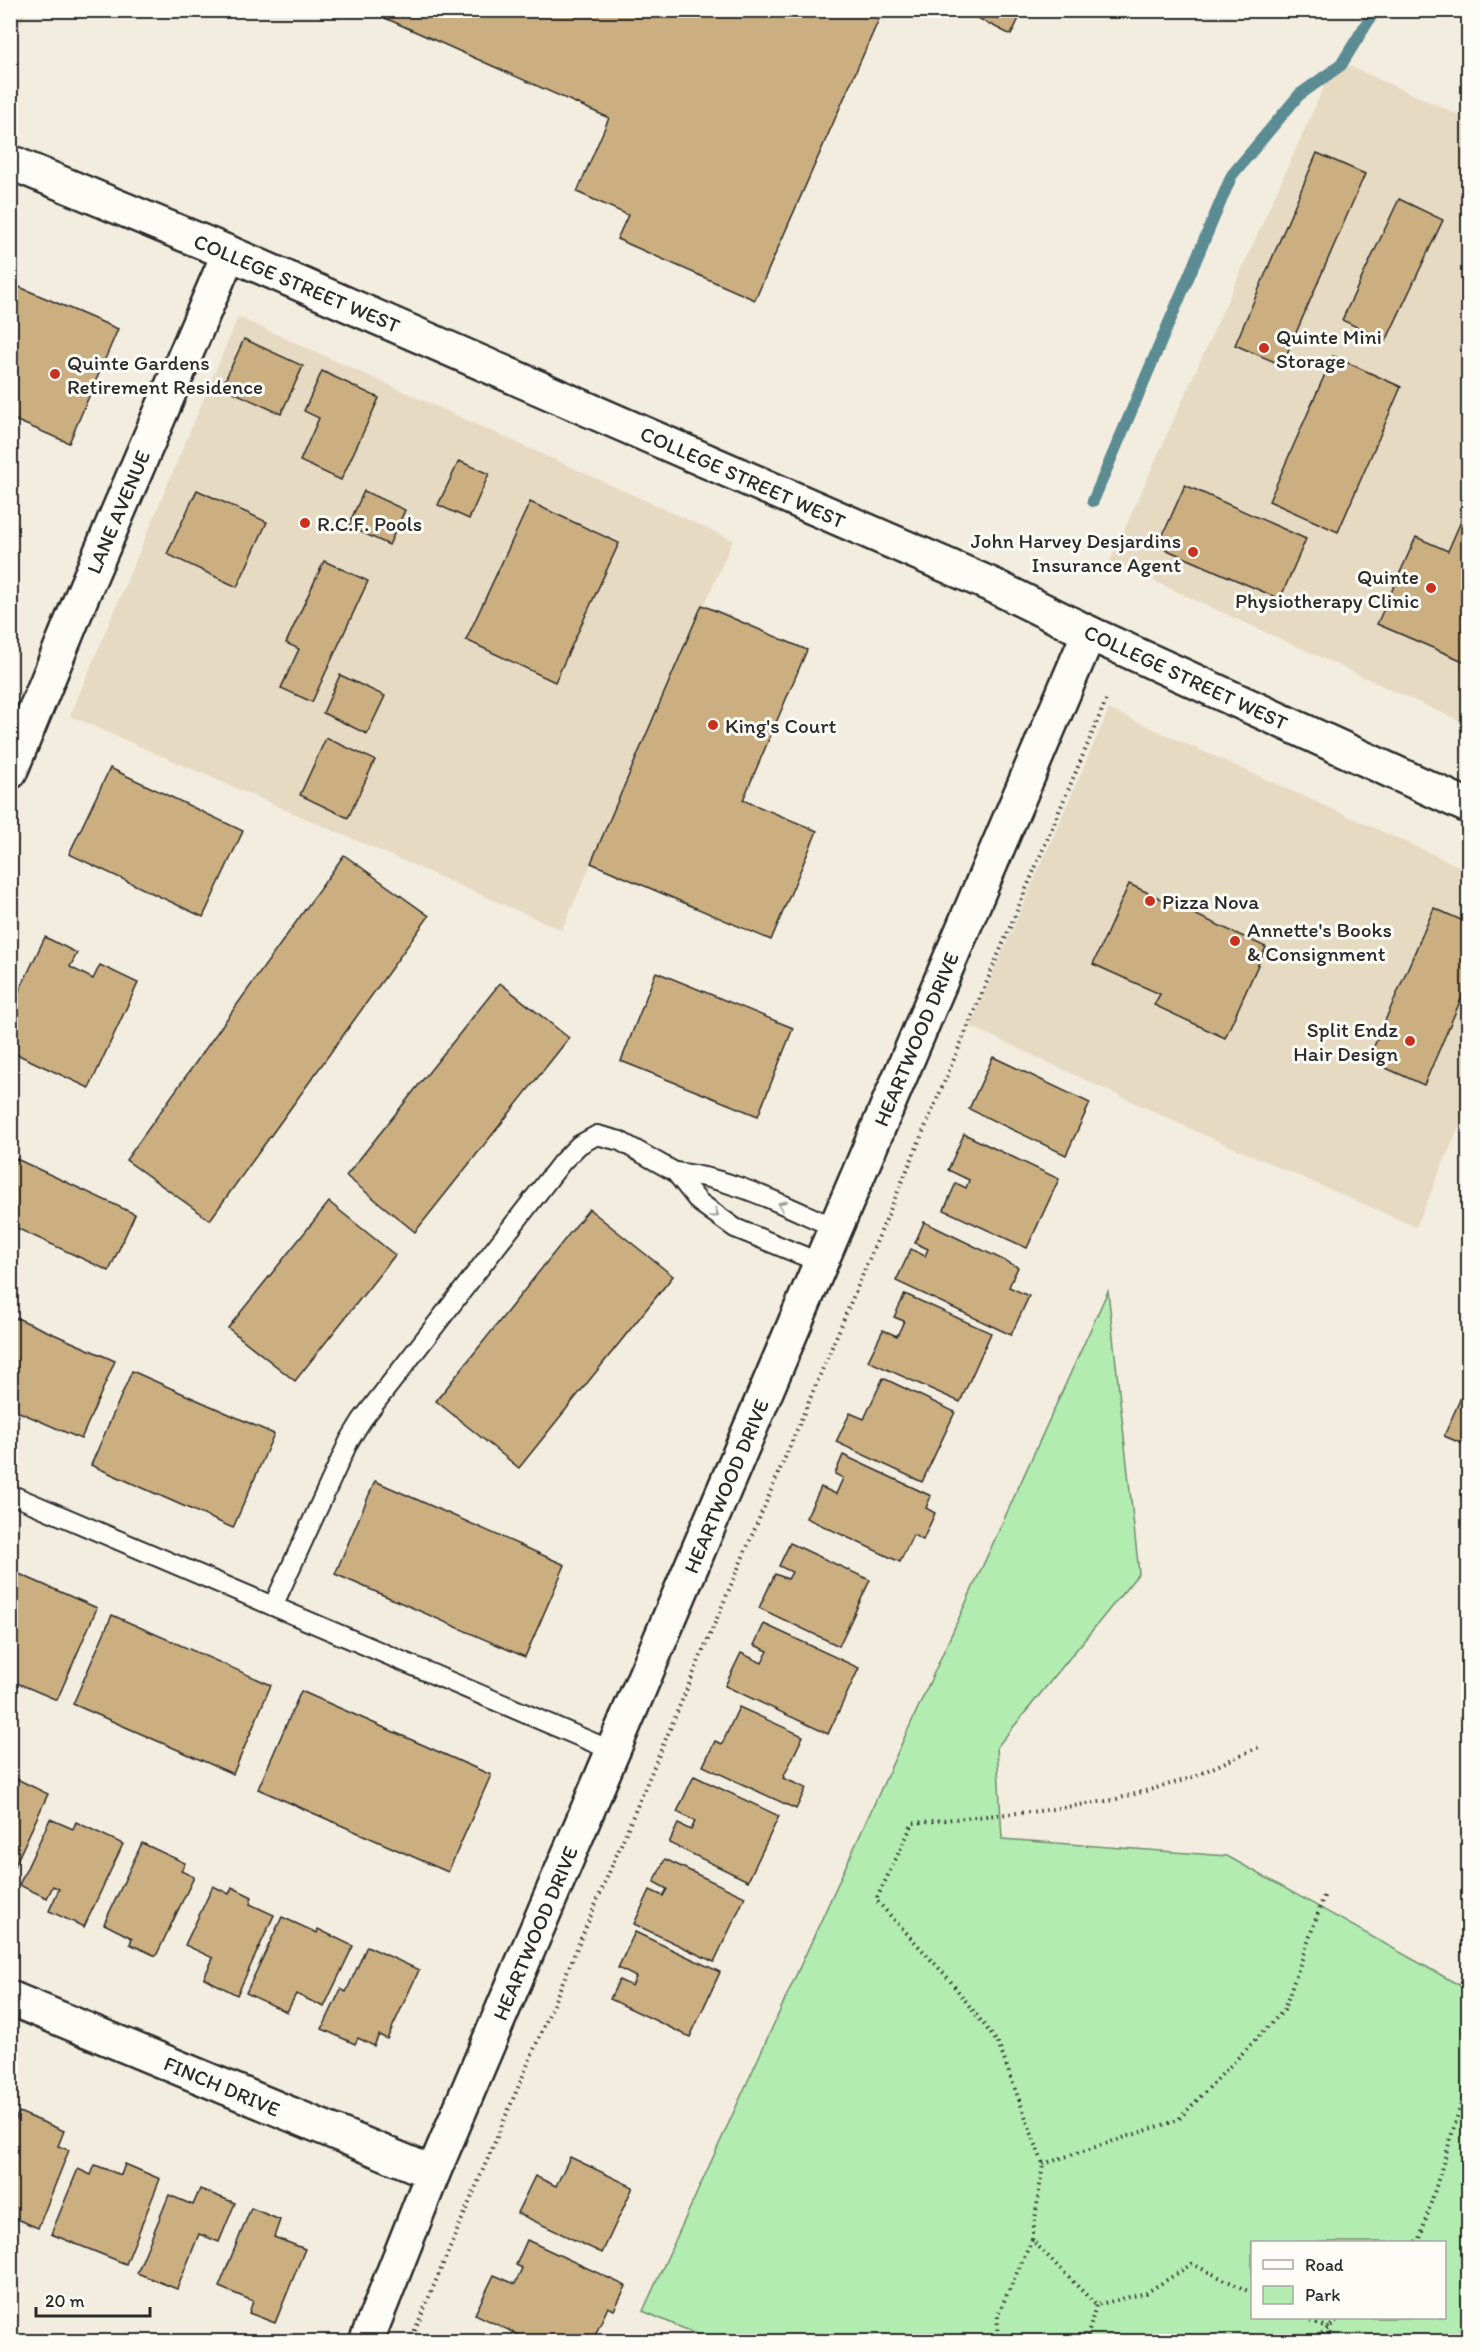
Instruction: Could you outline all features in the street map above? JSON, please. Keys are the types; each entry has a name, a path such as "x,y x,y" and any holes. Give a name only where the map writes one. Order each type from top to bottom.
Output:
{"street":[{"name":"COLLEGE STREET WEST","path":"10,162 230,253 994,586 1089,633 1468,806"},
{"name":"LANE AVENUE","path":"10,772 82,596 230,253"},
{"name":"HEARTWOOD DRIVE","path":"366,2342 433,2173 1089,633"},
{"name":"FINCH DRIVE","path":"10,1998 433,2173"}],"lane":[{"path":"273,1606 349,1442 362,1420 561,1162 579,1145 597,1135 620,1141 675,1172 699,1202 735,1227 821,1263"},
{"path":"675,1172 705,1175 739,1186 836,1228"},
{"path":"10,1494 613,1750"}],"path":[{"path":"410,2342 1108,696"},
{"path":"997,2342 998,2314 1032,2240 1042,2164 998,2043 948,1978 876,1900 913,1823 1039,1811 1113,1800 1188,1779 1261,1746"},
{"path":"1042,2164 1178,2120 1284,2010 1324,1896"},
{"path":"1417,2241 1420,2239 1468,2081"},
{"path":"1032,2240 1096,2305"},
{"path":"1096,2305 1146,2293 1192,2264 1251,2293"},
{"path":"1086,2342 1096,2305"},
{"path":"1307,2319 1328,2328 1334,2342"},
{"path":"1313,2342 1338,2319"}],"shaded area":[{"path":"10,11 26,11 11,49"},
{"path":"1336,60 1468,119 1468,725 1110,561"},
{"path":"238,317 733,540 562,930 70,716"},
{"path":"1109,709 1468,870 1468,1106 1416,1227 1193,1130 970,1026"}],"green space":[{"path":"1108,1291 1139,1573 997,1747 1002,1839 1227,1856 1468,1990 1468,2341 712,2341 643,2311"}],"building":[{"path":"367,10 883,10 755,300 617,239 628,215 577,192 609,118"},
{"path":"962,10 1023,10 1011,35"},
{"path":"1317,153 1365,174 1282,365 1235,345"},
{"path":"1399,199 1443,220 1386,341 1342,320"},
{"name":"Quinte Gardens Retirement Residence","path":"10,283 118,329 69,443 10,418"},
{"path":"244,339 303,366 281,414 222,387"},
{"path":"1333,356 1401,387 1338,532 1269,501"},
{"path":"322,371 379,398 341,480 300,461 319,418 304,411"},
{"path":"459,461 489,474 469,519 438,505"},
{"path":"1185,485 1306,539 1280,599 1158,546"},
{"path":"197,490 267,522 237,587 167,554"},
{"path":"364,491 405,510 389,545 348,526"},
{"path":"530,502 619,543 555,682 466,640"},
{"name":"Quinte Physiotherapy Clinic","path":"1468,505 1468,663 1377,624 1416,537 1448,551"},
{"path":"324,561 368,581 312,702 281,688 299,649 286,643"},
{"name":"King's Court","path":"702,605 807,650 743,800 817,831 771,940 591,863"},
{"path":"340,675 385,696 367,734 323,713"},
{"path":"326,738 375,760 348,818 300,795"},
{"path":"110,768 243,831 203,917 69,854"},
{"path":"344,855 429,916 210,1220 126,1160"},
{"path":"1129,884 1266,947 1225,1038 1154,1005 1160,994 1093,964"},
{"path":"1434,908 1468,923 1468,983 1424,1085 1368,1060"},
{"path":"45,937 77,953 70,967 93,979 100,965 138,983 89,1088 10,1051 10,1010"},
{"path":"656,972 793,1028 758,1116 621,1061"},
{"path":"500,983 569,1038 415,1232 346,1176"},
{"path":"993,1057 1090,1103 1066,1155 969,1109"},
{"path":"964,1134 1059,1179 1027,1248 944,1210 956,1183 966,1188 969,1180 948,1170"},
{"path":"10,1156 135,1214 109,1271 10,1225"},
{"path":"329,1202 395,1255 295,1381 228,1328"},
{"path":"589,1209 673,1276 519,1468 436,1401"},
{"path":"924,1222 1018,1267 1009,1287 1029,1296 1011,1335 896,1281 911,1249 925,1256 928,1249 915,1243"},
{"path":"905,1294 991,1333 960,1402 868,1361 883,1330 897,1336 904,1321 894,1317"},
{"path":"10,1315 115,1361 81,1439 10,1408"},
{"path":"132,1371 274,1434 233,1528 91,1465"},
{"path":"883,1378 955,1412 922,1482 836,1442 850,1413 864,1419"},
{"path":"1468,1381 1468,1446 1444,1436"},
{"path":"843,1455 931,1496 926,1508 935,1513 923,1540 913,1535 900,1562 806,1518 821,1487 836,1494 843,1478 835,1474"},
{"path":"375,1481 565,1565 525,1657 335,1574"},
{"path":"790,1543 870,1580 839,1646 759,1608 775,1574 788,1579 792,1572 779,1566"},
{"path":"10,1570 97,1608 57,1700 10,1680"},
{"path":"112,1615 271,1685 233,1774 73,1704"},
{"path":"764,1624 859,1668 828,1734 725,1686 741,1653 762,1663 768,1651 754,1645"},
{"path":"301,1691 491,1775 448,1872 258,1789"},
{"path":"739,1707 803,1736 783,1778 806,1788 796,1809 703,1766 715,1741 722,1744"},
{"path":"694,1776 779,1816 748,1881 669,1843 678,1824 691,1830 695,1821 677,1812"},
{"path":"17,1779 48,1794 14,1867 10,1866 10,1793"},
{"path":"50,1819 73,1829 76,1822 123,1844 84,1927 49,1911 59,1889 53,1886 47,1898 19,1885"},
{"path":"142,1843 185,1863 181,1871 194,1877 156,1956 130,1944 132,1938 104,1924"},
{"path":"665,1859 745,1897 714,1962 634,1924 650,1890 663,1896 667,1889 654,1882"},
{"path":"213,1886 229,1894 232,1887 252,1897 250,1904 274,1915 237,1995 204,1978 213,1958 185,1945"},
{"path":"282,1917 317,1933 318,1929 353,1946 324,2007 296,1994 287,2012 246,1993"},
{"path":"635,1932 720,1972 690,2037 610,1999 619,1980 632,1986 636,1977 618,1968"},
{"path":"367,1946 419,1970 387,2039 379,2035 374,2046 358,2038 355,2044 322,2029 341,1989 346,1992"},
{"path":"19,2112 64,2131 58,2146 69,2150 38,2228 10,2216 10,2132"},
{"path":"570,2157 633,2187 602,2253 517,2213 535,2176 556,2186"},
{"path":"125,2164 160,2179 126,2264 51,2234 78,2169 91,2175 95,2165 121,2175"},
{"path":"200,2189 235,2203 219,2242 199,2234 177,2289 137,2273 169,2195 193,2205"},
{"path":"251,2208 280,2220 274,2237 305,2249 275,2323 249,2313 253,2301 219,2287"},
{"path":"527,2240 626,2286 614,2310 608,2307 592,2342 533,2342 475,2314 494,2275 515,2284 522,2268 516,2265"}],"waterway":[{"path":"1093,501 1232,175 1299,95 1341,65 1375,10"}],"place":[{"name":"Quinte Mini Storage","path":"1264,348"},
{"name":"Quinte Gardens Retirement Residence","path":"55,374"},
{"name":"R.C.F. Pools","path":"305,523"},
{"name":"John Harvey Desjardins Insurance Agent","path":"1193,552"},
{"name":"Quinte Physiotherapy Clinic","path":"1431,588"},
{"name":"King's Court","path":"713,725"},
{"name":"Pizza Nova","path":"1150,901"},
{"name":"Annette's Books & Consignment","path":"1235,941"},
{"name":"Split Endz Hair Design","path":"1410,1041"}]}
